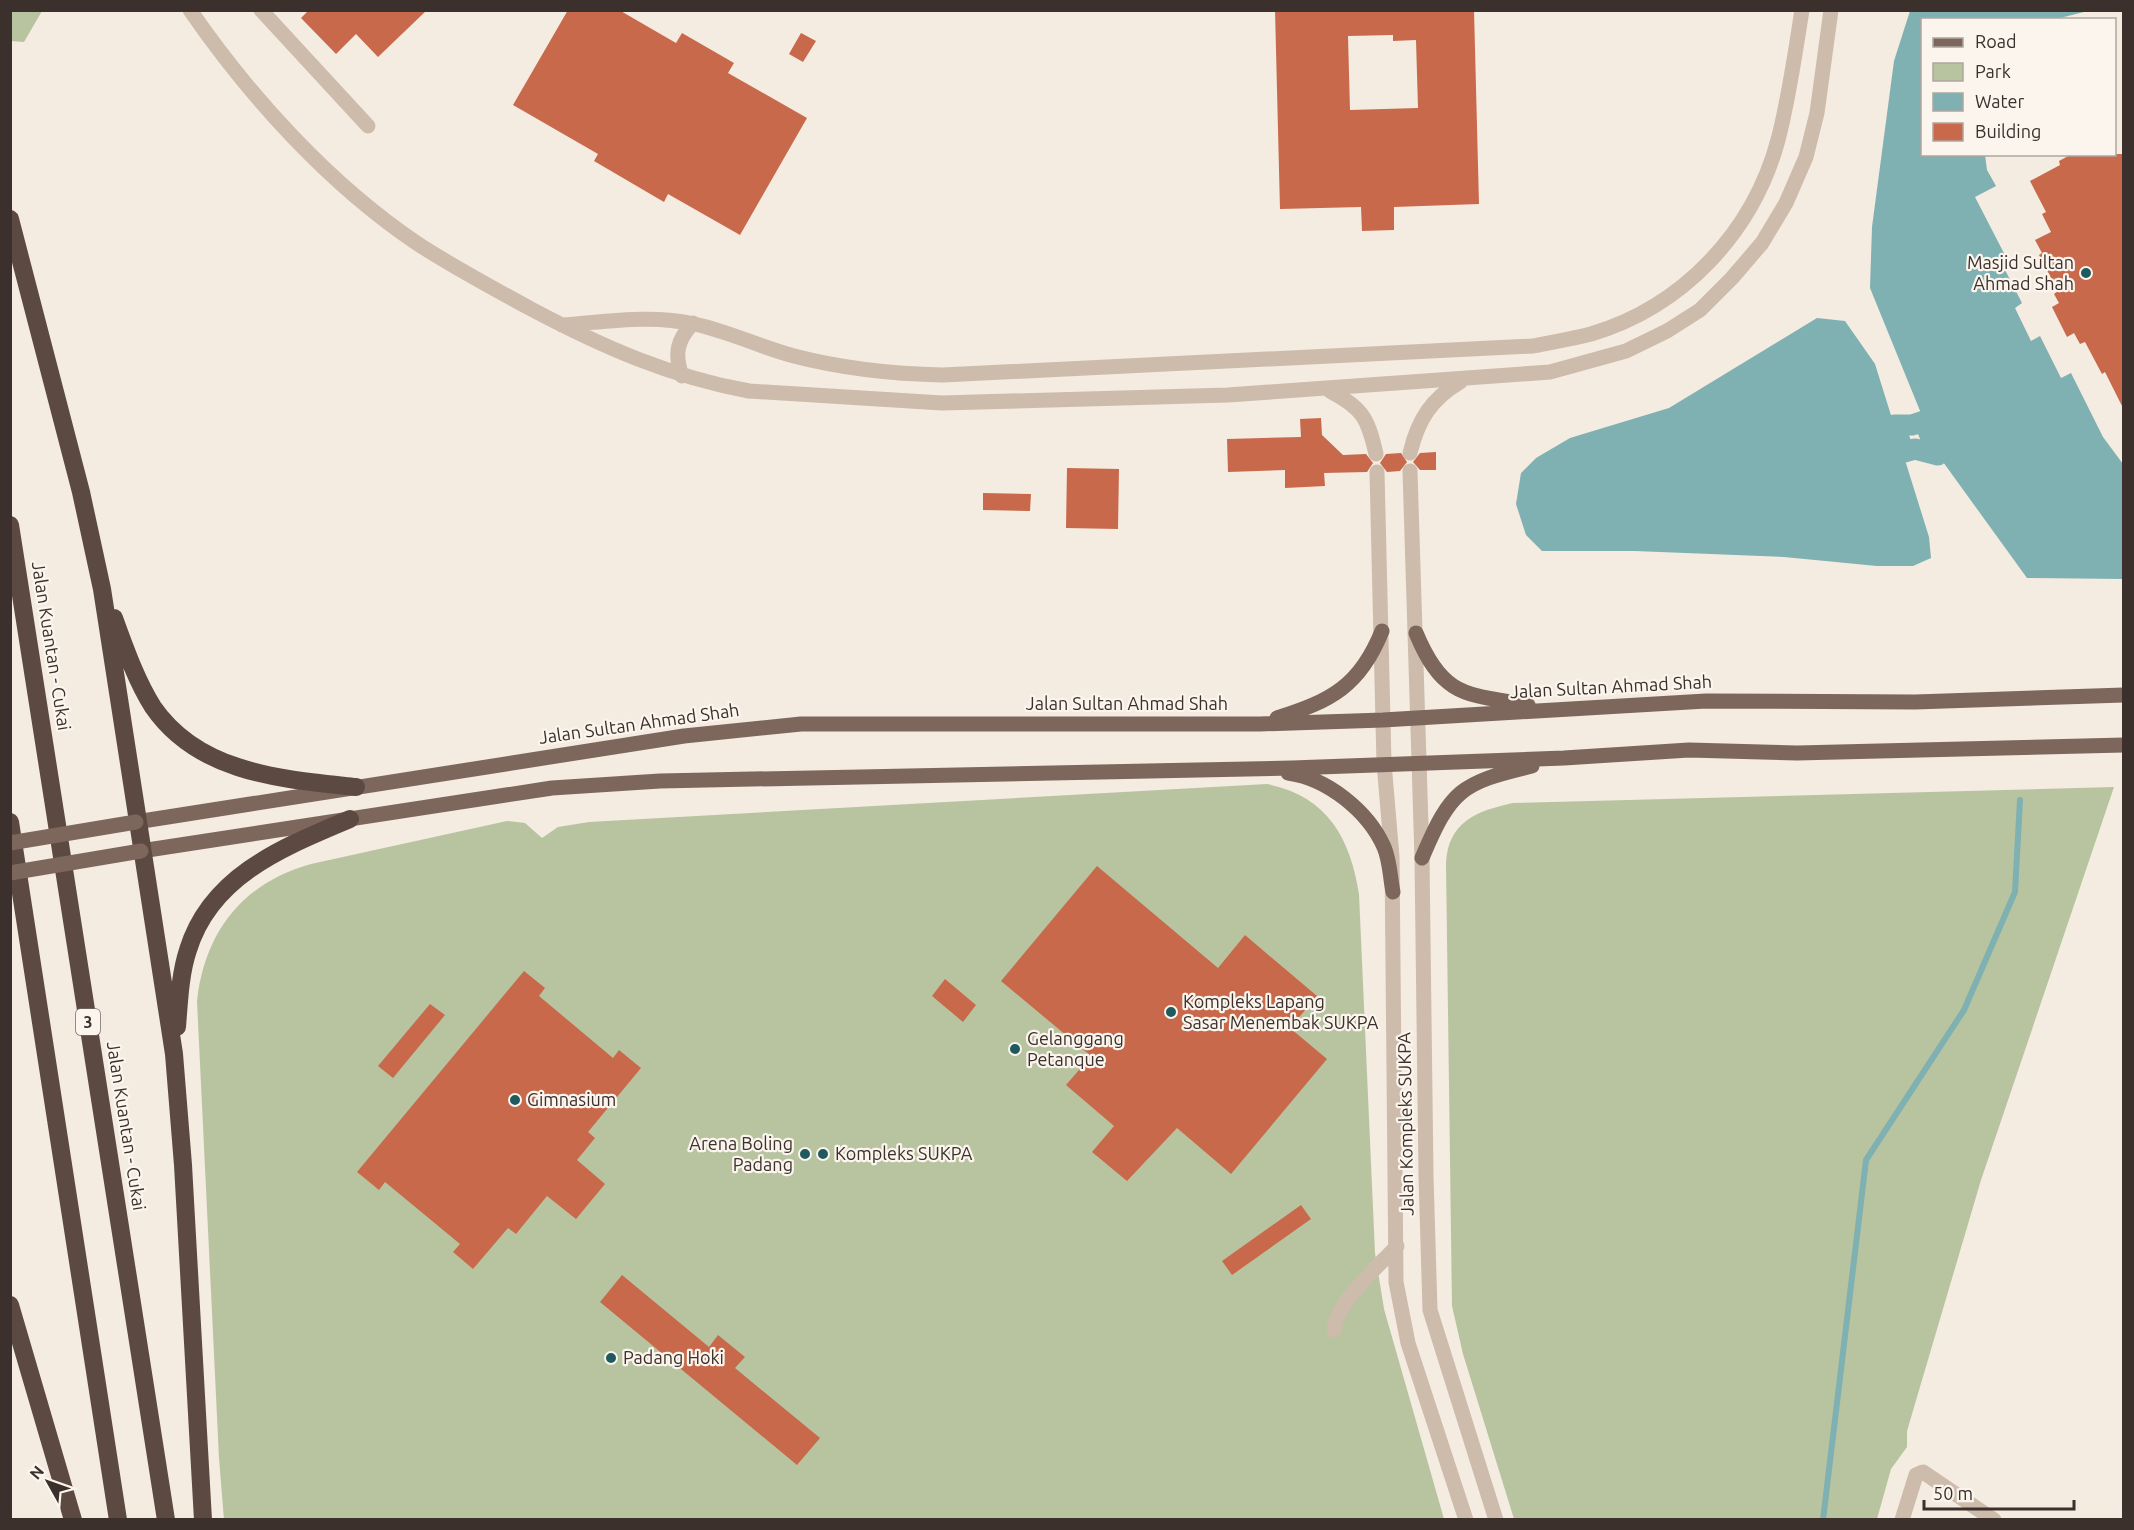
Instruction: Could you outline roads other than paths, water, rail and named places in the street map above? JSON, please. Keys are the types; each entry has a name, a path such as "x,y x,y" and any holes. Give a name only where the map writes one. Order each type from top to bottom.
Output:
{"highway":[{"path":"10,219 81,492 102,589 136,822 174,1054 184,1176 203,1520"},
{"name":"Jalan Kuantan - Cukai","path":"10,525 166,1520"},
{"path":"102,589 131,664 153,707 174,730 202,753 246,771 286,780 356,787"},
{"path":"174,1054 179,996 188,950 202,915 224,888 253,865 287,846 350,819"},
{"path":"10,822 118,1520"},
{"path":"10,1305 73,1520"}],"main road":[{"path":"1260,723 1312,707 1342,690 1358,676 1382,631"},
{"path":"1416,633 1427,661 1459,691 1554,709"},
{"name":"Jalan Sultan Ahmad Shah","path":"10,843 684,736 801,724 1260,723 1383,720 1706,700 1915,702 2124,695"},
{"path":"10,873 552,788 660,781 1253,769 1564,758 1689,750 1797,753 2124,745"},
{"path":"1422,858 1446,807 1467,788 1489,777 1564,758"},
{"path":"1253,769 1295,774 1321,783 1348,801 1383,846 1393,892"}],"street":[{"path":"190,10 235,71 274,116 332,174 417,243 562,325 619,353 682,376 749,391 942,403 1328,390 1462,380 1550,372 1626,351 1667,331 1700,310 1762,243 1786,203 1806,157 1817,113 1831,10"},
{"path":"261,10 368,126"},
{"path":"562,325 641,320 693,323 828,364 877,372 925,375 1533,346 1590,334 1626,321 1683,287 1707,265 1741,221 1764,177 1778,141 1802,10"},
{"path":"682,376 677,363 677,347 683,334 693,323"},
{"path":"1410,453 1415,432 1428,408 1447,390 1462,380"},
{"path":"1328,390 1360,409 1369,426 1376,454"},
{"name":"Jalan Kompleks SUKPA","path":"1410,471 1420,762 1425,1176 1430,1310 1496,1520"},
{"name":"Jalan Kompleks SUKPA","path":"1377,472 1384,764 1393,892 1396,1282 1403,1327 1466,1520"},
{"path":"1334,1330 1335,1320 1342,1307 1396,1246"},
{"path":"1902,1520 1916,1475 1923,1472 1994,1520"}],"water":[{"path":"1910,11 2088,11 2060,18 1921,18 1921,156 1985,156 1987,170 1996,186 1975,197 2008,261 2002,264 2022,303 2015,308 2031,341 2040,336 2061,378 2071,373 2103,437 2123,464 2123,579 2027,578 1938,455 1870,288 1872,227 1894,61"},
{"path":"1817,318 1845,321 1875,364 1929,537 1931,558 1913,566 1877,566 1784,557 1635,551 1542,551 1526,535 1516,504 1521,473 1536,458 1570,438 1669,408"}],"waterway":[{"path":"1924,421 1938,455 1915,449 1904,452 1894,425 1912,425 1924,421"},
{"path":"1823,1520 1866,1160 1964,1010 2015,892 2020,800"}],"place":[{"name":"Masjid Sultan Ahmad Shah","path":"2086,273"},
{"name":"Kompleks Lapang Sasar Menembak SUKPA","path":"1171,1012"},
{"name":"Gelanggang Petanque","path":"1015,1049"},
{"name":"Gimnasium","path":"515,1100"},
{"name":"Arena Boling Padang","path":"805,1154"},
{"name":"Kompleks SUKPA","path":"823,1154"},
{"name":"Padang Hoki","path":"611,1358"}]}
